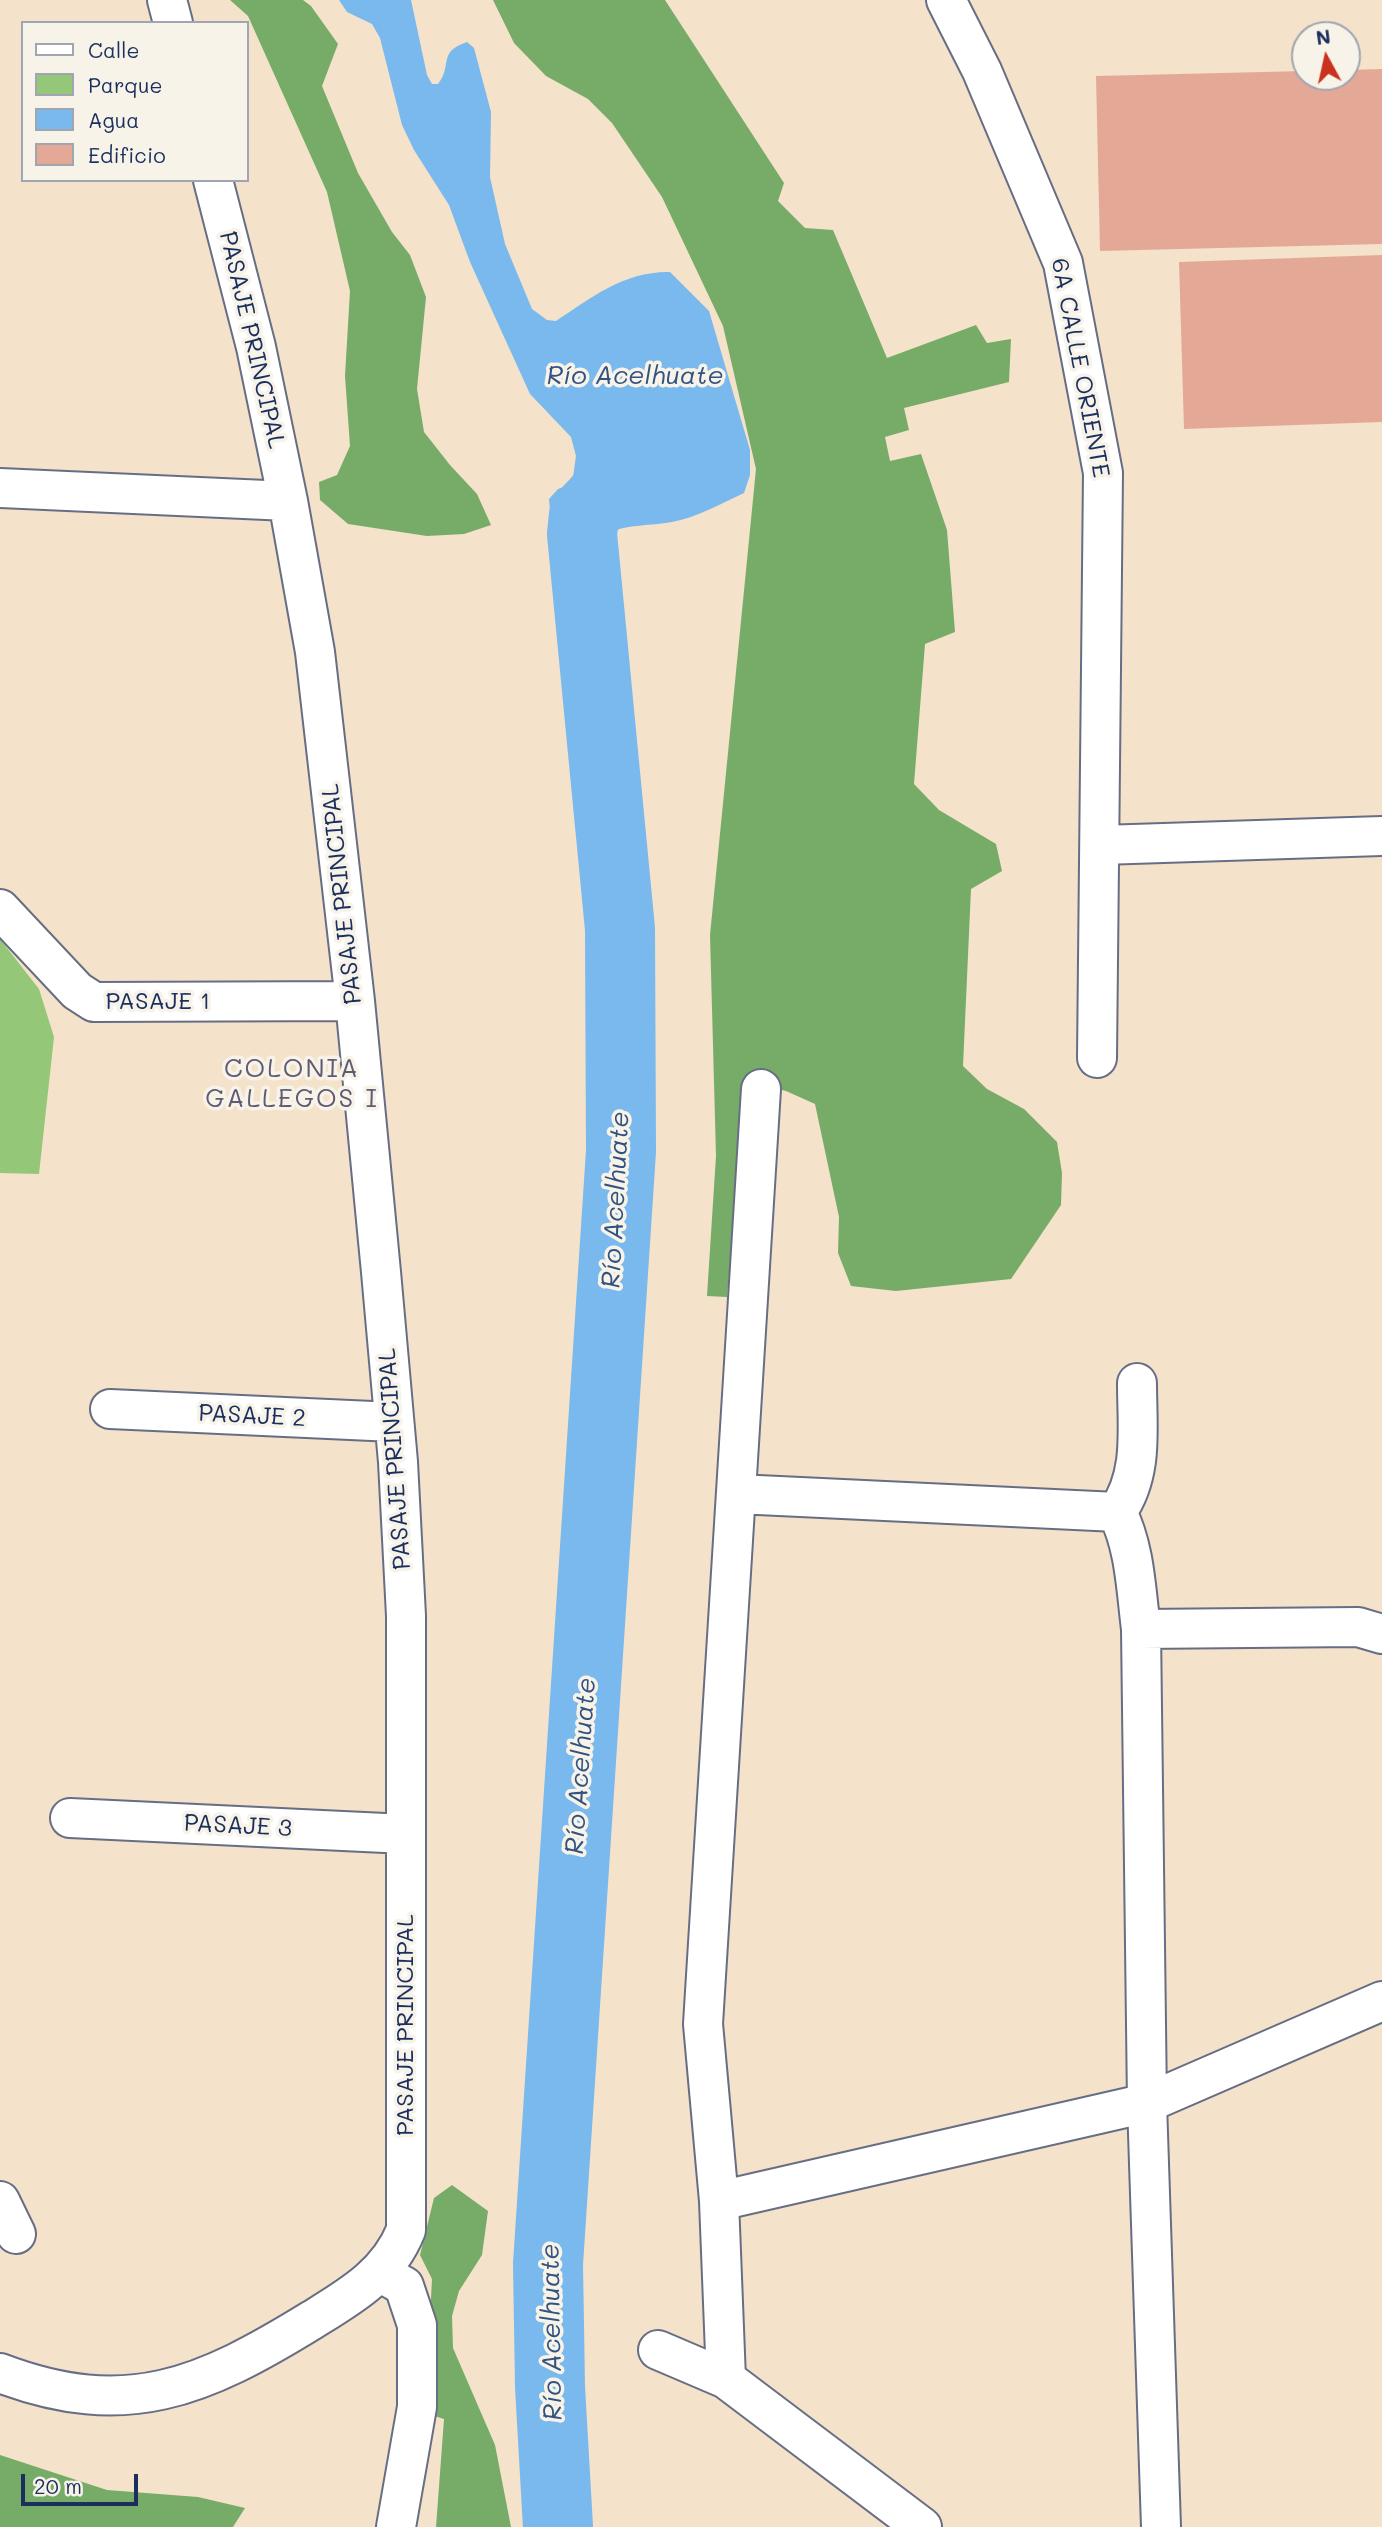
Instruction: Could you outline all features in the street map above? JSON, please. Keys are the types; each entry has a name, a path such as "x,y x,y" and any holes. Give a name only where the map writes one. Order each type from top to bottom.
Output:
{"street":[{"path":"167,0 172,21"},
{"name":"6A CALLE ORIENTE","path":"946,0 982,71 1063,263 1103,473 1097,1058"},
{"name":"PASAJE PRINCIPAL","path":"0,2373 77,2394 135,2394 172,2390 207,2378 262,2351 355,2294 381,2273 399,2248 406,2230 406,1616 394,1422 355,1001 315,652 288,501 251,327 215,182"},
{"path":"0,488 288,501"},
{"path":"1101,845 1382,836"},
{"name":"PASAJE 1","path":"0,909 77,991 94,1002 355,1001"},
{"path":"726,2379 719,2201 703,2024 761,1089"},
{"path":"1117,1512 1129,1495 1136,1469 1137,1383"},
{"name":"PASAJE 2","path":"110,1409 394,1422"},
{"path":"737,1494 1117,1512"},
{"path":"1117,1512 1126,1529 1131,1551 1141,1629 1147,2103 1161,2527"},
{"path":"1141,1629 1358,1628 1382,1634"},
{"name":"PASAJE 3","path":"69,1818 405,1834"},
{"path":"719,2201 1147,2103 1382,2001"},
{"path":"381,2273 404,2286 418,2325 417,2407 396,2527"},
{"path":"658,2350 726,2379 922,2527"}],"green space":[{"path":"230,0 303,0 311,6 338,44 322,86 358,173 392,232 410,255 426,297 417,389 424,432 477,494 491,525 464,534 427,536 348,524 320,500 319,482 337,475 350,446 345,376 350,291 327,192 248,16"},
{"path":"493,0 665,0 784,183 778,201 805,228 833,230 887,358 976,325 987,343 1011,339 1009,382 904,408 909,430 885,437 890,461 921,454 947,530 955,632 925,644 914,784 939,810 996,844 1002,871 971,889 963,1066 987,1089 1024,1109 1057,1142 1062,1173 1061,1205 1011,1279 896,1291 851,1286 838,1253 839,1217 815,1104 786,1091 746,1081 727,1297 707,1296 716,1156 710,935 756,469 723,326 662,197 612,123 588,99 546,76 514,43"},
{"path":"0,939 39,989 54,1037 39,1174 0,1173"},
{"path":"452,2185 488,2211 482,2255 459,2291 452,2316 453,2348 495,2445 511,2527 436,2527 444,2419 425,2413 432,2279 420,2255 434,2198"},
{"path":"0,2455 107,2490 198,2497 245,2508 233,2527 0,2527"}],"water":[{"name":"Río Acelhuate","path":"339,0 411,0 427,75 432,84 438,84 452,50 467,42 474,48 491,112 490,177 505,244 532,309 547,320 556,321 610,287 638,276 670,272 709,311 750,450 750,475 744,493 682,520 623,528 607,533 586,585 550,510 549,499 558,489 572,484 576,456 571,437 530,394 470,262 449,205 414,150 402,125 380,38 372,24 347,12"}],"building":[{"path":"1382,69 1382,244 1100,251 1096,76 1291,71 1291,91 1361,91 1361,70"},
{"path":"1382,255 1382,422 1184,429 1179,262"}],"waterway":[{"name":"Río Acelhuate","path":"558,2527 550,2387 548,2264 621,1151 620,929 582,534 584,515 602,496"}],"district":[{"name":"COLONIA GALLEGOS I","path":"292,1084"}]}
